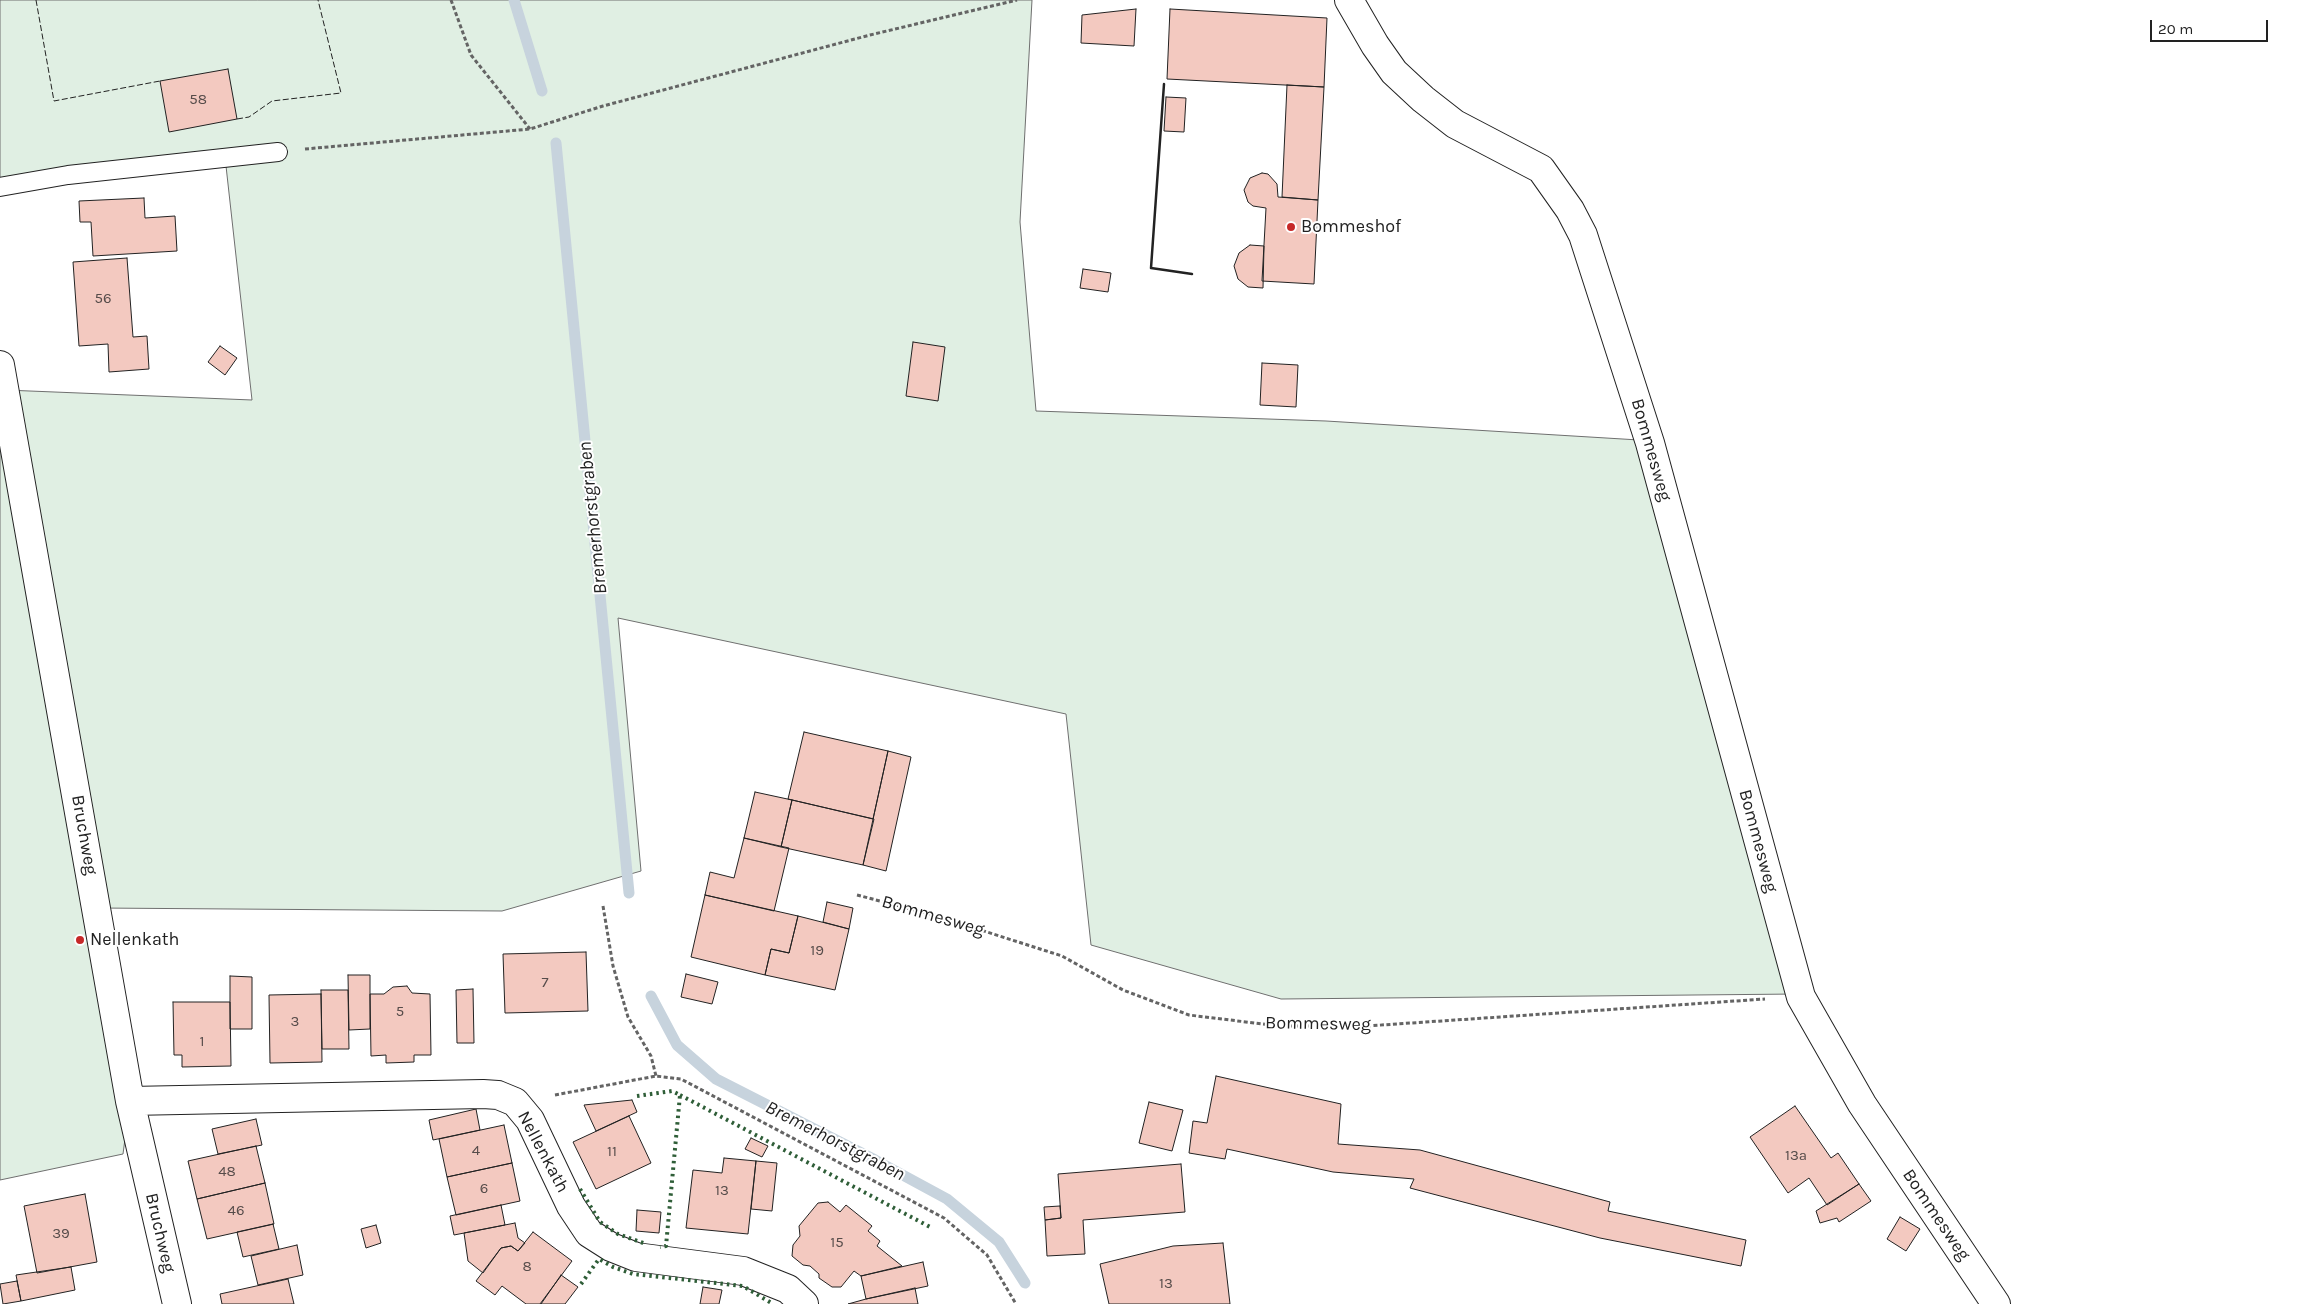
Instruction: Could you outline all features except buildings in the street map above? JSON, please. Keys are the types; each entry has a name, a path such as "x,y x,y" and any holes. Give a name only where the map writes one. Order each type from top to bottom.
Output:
{"street":[{"name":"Bommesweg","path":"1349,0 1375,45 1394,72 1423,99 1455,124 1541,169 1570,210 1583,235 1650,443 1801,997 1862,1104 1996,1304"},
{"name":"Bruchweg","path":"0,365 130,1101 177,1304"},
{"name":"Nellenkath","path":"130,1101 483,1094 498,1096 516,1102 530,1120 571,1206 589,1233 611,1247 636,1257 743,1271 788,1289 804,1304"}],"lane":[{"path":"0,187 68,175 278,152"}],"path":[{"path":"452,0 471,55 530,129"},
{"path":"278,152 530,129 622,101 870,35 1017,0"},
{"name":"Bommesweg","path":"857,895 937,916 1062,956 1123,990 1189,1016 1279,1026 1366,1026 1801,997"},
{"path":"603,906 613,966 628,1017 651,1056 656,1076"},
{"path":"516,1102 656,1076 681,1079 944,1218 987,1255 1016,1304"}],"green space":[{"path":"0,0 1032,0 1020,222 1036,411 1326,421 1639,440 1797,994 1281,999 1091,945 1066,714 618,618 641,871 502,911 98,908 130,1101 123,1154 0,1180 0,376 5,390 252,400 225,157 0,186"}],"waterway":[{"name":"Bremerhorstgraben","path":"514,0 542,91"},
{"name":"Bremerhorstgraben","path":"556,143 629,893"},
{"name":"Bremerhorstgraben","path":"651,996 677,1045 716,1079 947,1199 999,1242 1025,1283"}],"hedge":[{"path":"637,1096 672,1091 680,1095 666,1246 660,1247"},
{"path":"680,1095 932,1228"},
{"path":"580,1189 600,1222 618,1234 646,1244"},
{"path":"581,1284 599,1259 613,1267 633,1274 743,1286 773,1304"}],"fence":[{"path":"36,0 54,101 160,81"},
{"path":"237,119 249,117 272,101 341,93 318,0"}],"wall":[{"path":"1164,84 1151,268 1192,274"}],"place":[{"name":"Bommeshof","path":"1291,227"},
{"name":"Nellenkath","path":"80,940"}]}
